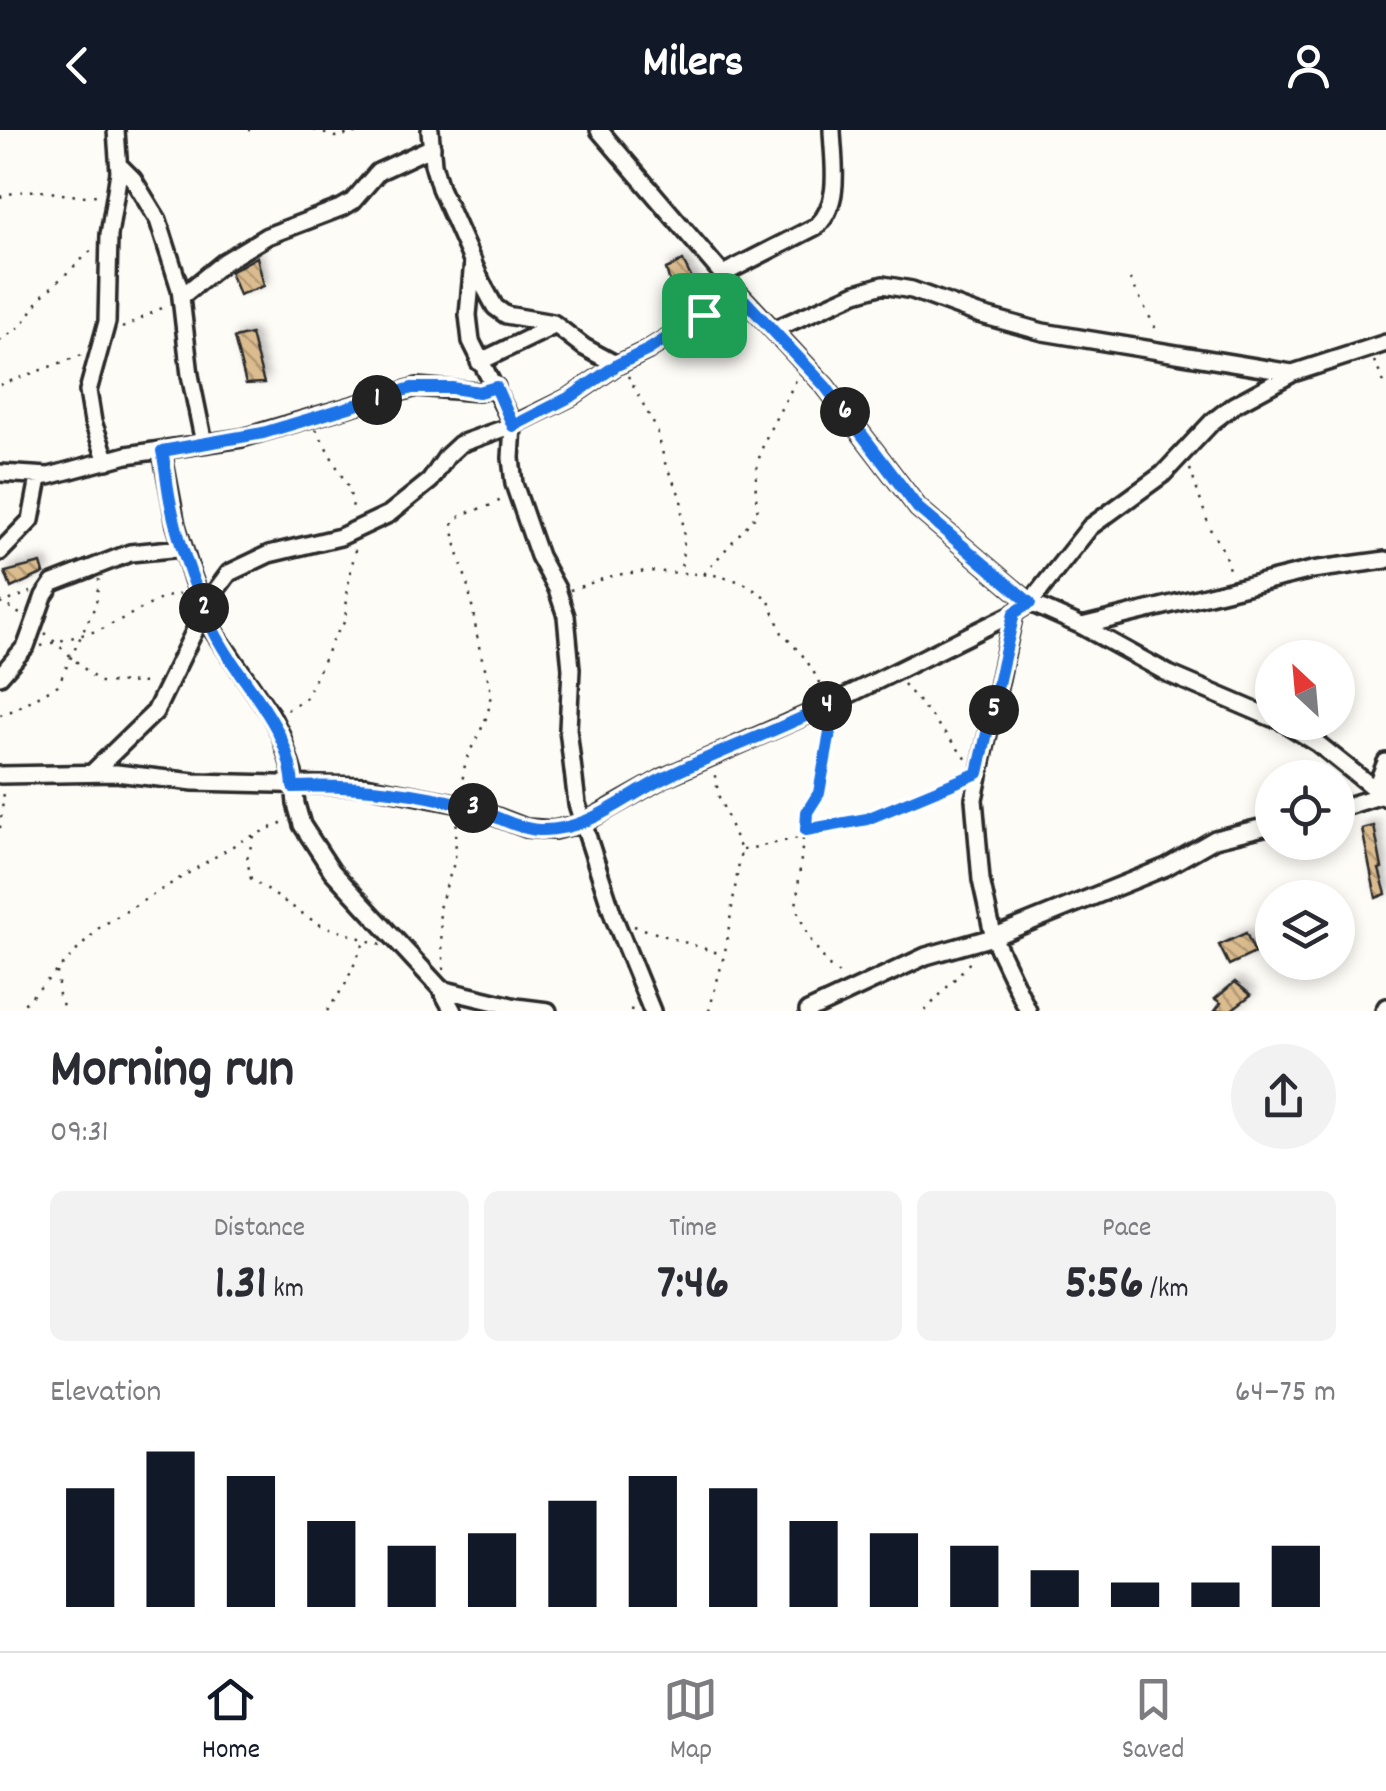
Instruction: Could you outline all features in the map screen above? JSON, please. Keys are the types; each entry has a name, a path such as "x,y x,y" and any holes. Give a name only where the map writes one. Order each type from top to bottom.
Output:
{"street":[{"path":"107,461 93,422 88,391 108,310 109,235 119,164 116,130"},
{"path":"430,130 440,188 482,284 500,311 556,324 584,347 617,365"},
{"path":"599,130 734,289 825,386 918,508 1030,603 1082,626 1170,674 1255,711"},
{"path":"723,274 817,226 828,215 834,185 832,130"},
{"path":"182,296 246,248 343,207 378,172 432,147"},
{"path":"119,164 158,220 182,296 190,375 204,443"},
{"path":"472,261 468,315 471,342 513,426 514,484 539,556 559,593 566,616 572,669 568,729 572,776 583,823 614,918 652,1011"},
{"path":"775,329 883,285 912,290 1044,332 1293,373"},
{"path":"92,773 155,712 205,609 225,577 268,554 322,542 389,514 418,492 460,444 513,426 572,396 717,306 734,289"},
{"path":"479,362 556,324"},
{"path":"4,775 92,773 293,787 366,786 461,805 536,830 583,823 665,777 831,704 1014,613 1030,603 1090,527 1164,474 1212,422 1234,405 1293,373 1386,343"},
{"path":"0,473 39,478 107,461 252,436 417,387 479,392 496,387"},
{"path":"162,451 182,548 198,592 228,654 272,715 287,752 298,815 314,846 332,871 441,989 453,1011"},
{"path":"0,552 31,520 39,478"},
{"path":"0,676 26,646 46,590 62,578 149,549 182,548"},
{"path":"1082,626 1312,570 1386,560"},
{"path":"1014,613 974,799 992,937 1028,1011"},
{"path":"1312,740 1381,794"},
{"path":"1381,794 1386,762"},
{"path":"1355,803 1381,794"},
{"path":"808,1011 926,956 992,937 1166,867 1215,840 1255,829"},
{"path":"441,989 516,1008 548,1011"}],"path":[{"path":"314,130 335,137 370,130"},
{"path":"0,197 34,189 92,196 117,186"},
{"path":"0,342 22,325 34,305 68,269 109,235"},
{"path":"1130,278 1159,335 1182,355"},
{"path":"0,385 59,366 102,345 122,328 182,296"},
{"path":"1368,348 1386,386"},
{"path":"703,574 755,520 756,464 761,446 804,364"},
{"path":"617,365 646,405 681,498 681,572"},
{"path":"272,715 307,698 345,621 356,550 349,489 321,435 300,420"},
{"path":"1186,453 1210,529 1229,566 1233,589"},
{"path":"441,989 445,985 440,908 454,860 463,762 482,731 490,708 490,686 476,613 456,547 453,523 464,513 496,505 514,484"},
{"path":"0,714 58,684 96,604 100,563"},
{"path":"559,593 615,575 681,572 742,582 763,593 782,632 810,665 834,710 821,783 805,819 796,908 801,924 830,967 856,986"},
{"path":"1,603 46,590"},
{"path":"55,643 113,625 163,598 198,592"},
{"path":"1,603 34,622 100,682 168,687"},
{"path":"806,830 867,819 978,773 919,706 896,670"},
{"path":"709,1011 724,954 741,850 714,780 716,756"},
{"path":"0,828 4,775"},
{"path":"17,1011 100,928 255,835 298,815"},
{"path":"255,835 247,859 251,879 318,924 408,953"},
{"path":"741,850 803,837"},
{"path":"614,918 724,954"},
{"path":"925,1011 992,937"},
{"path":"327,1011 345,984 365,939"},
{"path":"57,971 65,1011"}],"building":[{"path":"257,257 264,286 239,295 230,272"},
{"path":"683,261 696,287 674,296 666,269"},
{"path":"251,334 264,383 246,384 234,338"},
{"path":"41,563 44,573 11,588 5,572"},
{"path":"1374,826 1386,894 1376,898 1362,829"},
{"path":"1246,933 1255,953 1229,965 1219,945"},
{"path":"1235,982 1251,995 1230,1011 1215,1011 1221,1003 1215,999"}],"route":[{"path":"734,289 825,386 918,508 1030,603 1014,613 978,773 867,819 806,830 807,812 821,783 834,710 831,704 665,777 583,823 554,830 526,828 486,812 384,788 293,787 287,752 272,715 208,619 183,552 162,451 263,433 417,387 479,392 496,387 513,426 572,396 704,315 734,289"}]}
